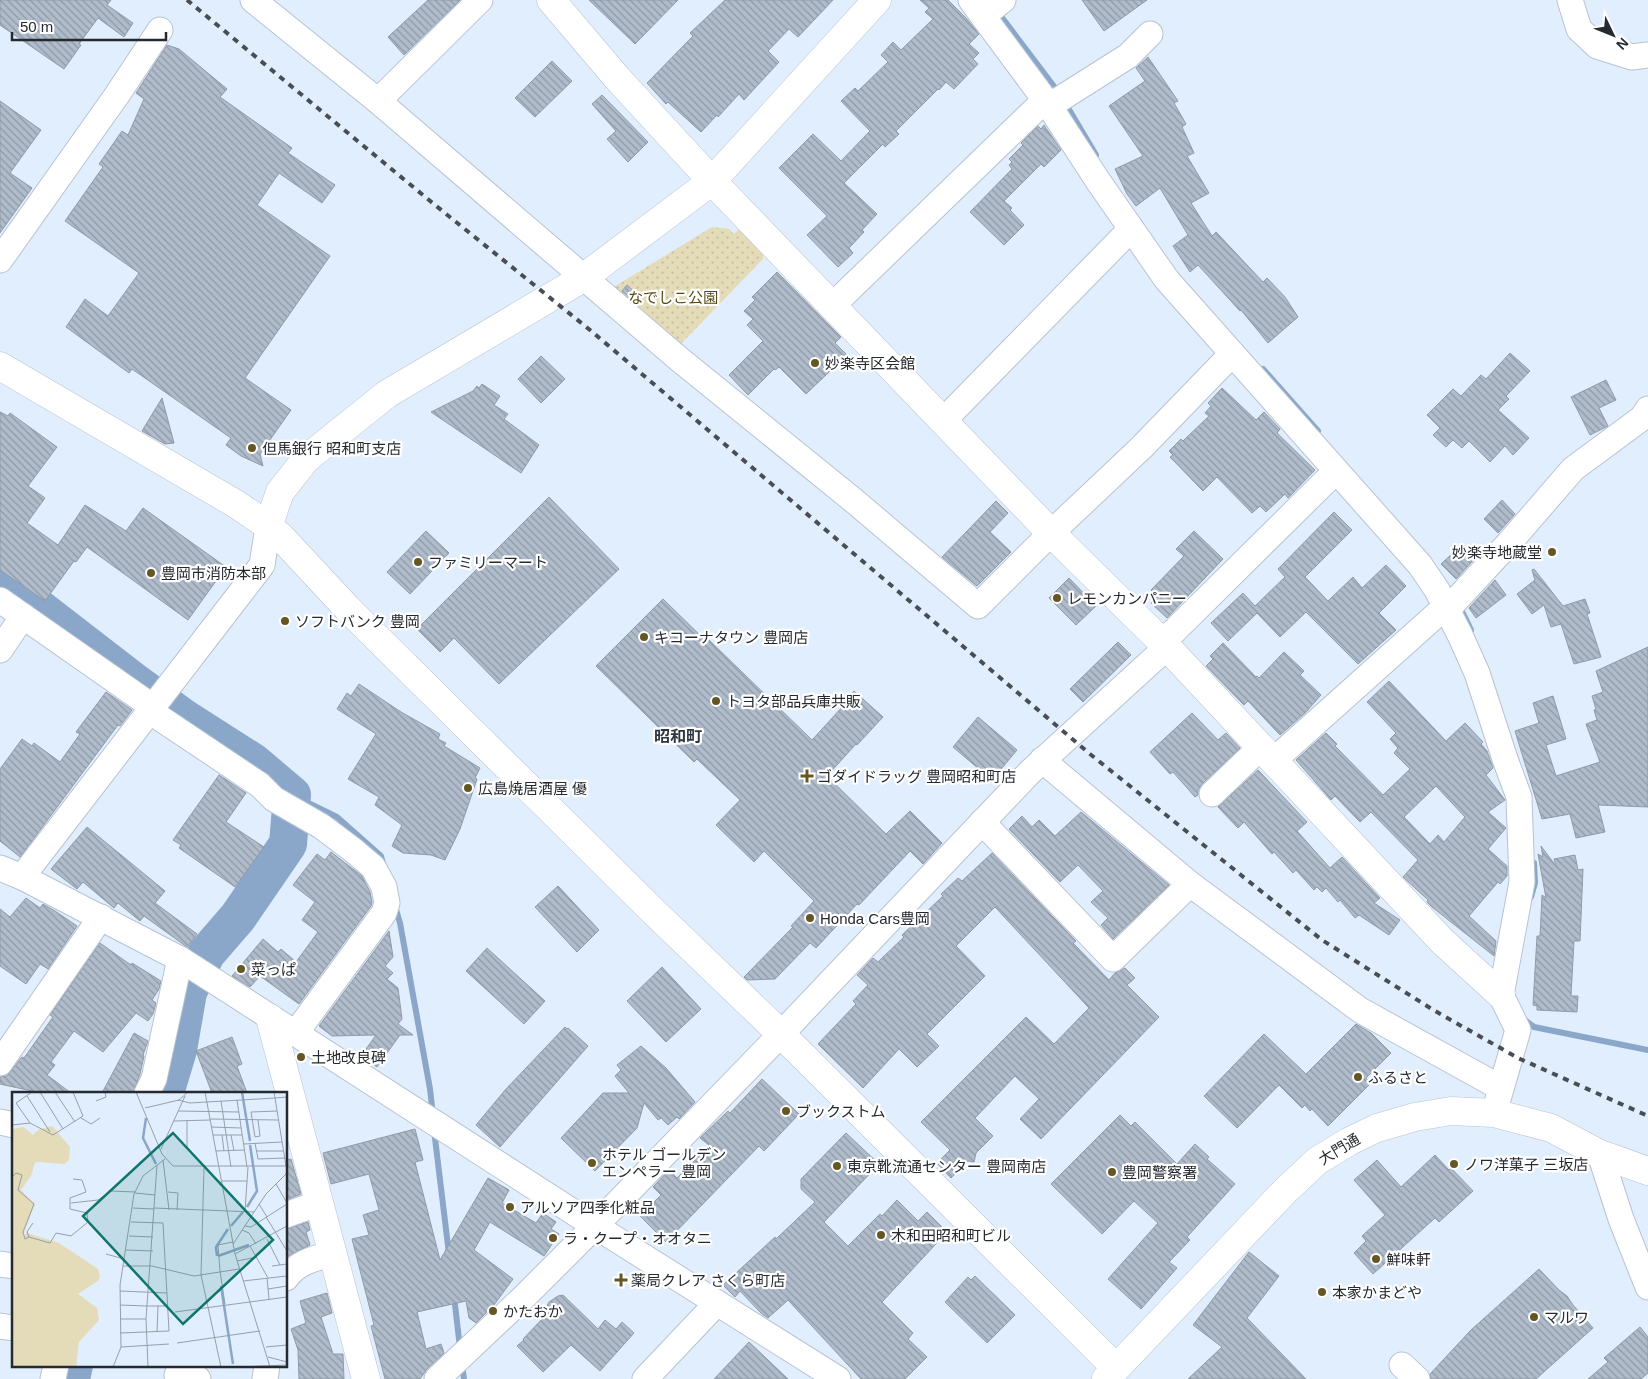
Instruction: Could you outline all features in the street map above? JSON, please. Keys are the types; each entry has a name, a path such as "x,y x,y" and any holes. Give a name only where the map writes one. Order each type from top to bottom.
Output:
{"street":[{"path":"378,102 480,0"},
{"path":"551,0 618,79 832,306 1050,533 1164,645 1442,941 1501,995 1518,1030 1498,1100 1360,1010 1190,884 1042,760"},
{"path":"838,1379 595,1226 180,959 11,872 152,709 262,565 268,527 280,492 306,459 387,394 583,278 712,180 877,0"},
{"path":"1003,0 977,8 1047,103 1131,229 1168,280 1420,565 1437,590 1460,635 1477,673 1519,797 1522,882 1501,995"},
{"path":"1570,0 1579,29 1597,46 1632,57 1648,55"},
{"path":"261,2 679,360 853,500 978,606 1050,533 1142,447 1232,354"},
{"path":"0,260 117,95 160,30"},
{"path":"832,306 1047,103 1128,56 1150,34"},
{"path":"943,421 1131,229"},
{"path":"0,366 236,504 268,527 362,623 654,912 781,1034 1111,1373"},
{"path":"1212,794 1267,754 1446,609 1509,543 1573,469 1642,418 1648,409"},
{"path":"448,1375 781,1034 1042,760 1164,645 1336,471"},
{"path":"0,600 260,785 274,799 321,826 373,867 384,887 387,903 384,913 295,1034"},
{"path":"0,650 23,616"},
{"path":"982,822 1113,959 1190,884"},
{"path":"0,1063 101,917"},
{"path":"148,1092 154,1080 180,959"},
{"path":"270,1018 366,1379"},
{"name":"大門通","path":"1111,1373 1259,1217 1317,1161 1348,1142 1377,1128 1415,1117 1498,1100 1600,1154 1648,1171"},
{"path":"1600,1154 1621,1219 1648,1287"},
{"path":"288,1214 319,1203"},
{"path":"288,1276 308,1260 332,1253"},
{"path":"645,1379 717,1302"},
{"path":"53,1379 56,1366"},
{"path":"265,1379 267,1366"}],"green space":[{"name":"なでしこ公園","path":"712,227 729,229 734,234 740,228 764,252 763,259 674,351 614,287"}],"building":[{"path":"0,0 111,0 107,5 133,23 124,37 98,18 64,69 0,25"},
{"path":"428,0 460,0 404,55 388,37"},
{"path":"589,0 678,0 635,44"},
{"path":"725,0 833,0 798,37 789,29 768,51 779,62 744,100 739,94 701,132 668,102 666,104 647,83 693,36 690,33"},
{"path":"920,0 948,0 966,18 979,34 969,44 979,53 973,59 978,64 954,89 946,82 938,89 896,131 899,134 885,147 883,144 844,183 877,214 849,248 853,253 838,267 807,235 827,216 779,168 813,134 841,161 870,131 841,101 855,88 858,91 888,62 881,55 893,42 901,50 933,19 925,12 929,8"},
{"path":"1082,0 1147,0 1104,31"},
{"path":"167,45 179,49 227,89 220,97 292,148 288,153 335,185 322,203 279,173 257,205 330,256 245,378 291,410 260,454 263,466 241,456 226,445 231,438 132,369 129,373 66,327 85,299 108,316 139,273 65,221 103,167 99,164 122,131 128,135 144,99 136,93"},
{"path":"1148,57 1178,101 1174,103 1186,124 1182,127 1194,153 1187,156 1209,193 1191,203 1212,236 1216,232 1263,282 1267,278 1285,297 1298,317 1268,343 1241,310 1198,265 1190,272 1173,246 1188,235 1160,188 1136,206 1127,194 1115,169 1143,156 1109,106 1145,81 1136,68"},
{"path":"552,61 572,81 535,117 515,98"},
{"path":"602,95 648,142 628,162 607,139 616,131 592,104"},
{"path":"0,101 41,130 10,173 32,188 0,233"},
{"path":"1044,125 1061,150 1044,167 1041,164 1004,201 1012,208 1010,210 1024,225 1004,245 970,212 1012,169 1009,165 1012,162 1009,159 1023,145 1021,143 1038,126 1041,129"},
{"path":"777,272 841,337 835,343 847,355 806,394 779,367 774,369 748,395 729,375 763,341 747,325 753,319 744,311 755,300 752,297"},
{"path":"627,285 641,298 636,303 622,291"},
{"path":"1510,353 1530,371 1506,396 1509,399 1498,410 1529,438 1513,455 1505,446 1490,462 1469,441 1462,448 1453,440 1446,447 1433,435 1440,428 1427,415 1453,389 1461,396 1481,375 1486,379"},
{"path":"541,356 565,379 541,403 518,379"},
{"path":"1606,380 1616,400 1599,408 1608,426 1590,435 1571,397"},
{"path":"482,384 500,396 494,405 508,414 504,419 539,445 521,473 431,412 473,391 477,386 479,388"},
{"path":"1222,388 1256,420 1264,412 1280,429 1277,433 1315,470 1288,498 1285,494 1266,512 1260,506 1252,513 1217,477 1203,491 1170,457 1173,455 1169,451 1181,439 1183,441 1209,416 1205,413 1211,406 1208,403"},
{"path":"162,398 174,443 165,444 142,431"},
{"path":"0,412 8,416 10,413 57,447 28,486 45,498 27,523 58,545 85,505 126,531 143,508 226,567 188,620 87,547 76,562 74,561 45,601 0,570"},
{"path":"549,497 619,569 499,684 454,638 440,652 417,629"},
{"path":"1502,500 1515,514 1498,533 1484,519"},
{"path":"996,501 1008,513 990,532 1011,552 977,586 942,557"},
{"path":"1334,512 1352,530 1305,577 1328,601 1353,577 1362,588 1386,565 1406,586 1379,613 1396,630 1358,664 1306,612 1280,637 1257,613 1228,641 1211,623 1243,593 1255,606 1285,577 1278,569"},
{"name":"ファミリーマート","path":"426,531 449,553 410,594 387,572"},
{"path":"1194,531 1223,559 1167,618 1151,603 1157,596 1151,590 1184,556 1176,549"},
{"path":"1465,546 1476,557 1456,579 1441,564 1455,551 1458,553"},
{"path":"1534,569 1563,606 1585,599 1590,613 1587,614 1601,657 1574,664 1561,624 1551,627 1544,605 1532,614 1517,594 1535,580 1532,570"},
{"path":"1069,578 1096,606 1076,625 1049,598"},
{"path":"1495,580 1506,595 1476,618 1469,608"},
{"path":"663,599 706,641 708,639 812,740 844,705 854,691 883,717 827,776 886,834 910,811 942,843 923,864 910,851 816,948 810,943 775,979 747,980 744,977 793,927 791,926 814,901 764,851 754,862 716,825 740,800 697,759 694,762 596,666"},
{"path":"1118,642 1131,655 1083,702 1070,689"},
{"path":"1223,643 1259,678 1284,652 1304,671 1300,675 1321,695 1306,712 1280,735 1248,701 1244,705 1206,666 1213,659 1210,656"},
{"path":"1648,647 1648,807 1598,805 1605,832 1576,838 1570,814 1542,819 1515,731 1539,723 1533,703 1553,696 1566,739 1546,745 1556,776 1600,762 1586,724 1597,720 1592,696 1603,692 1596,671"},
{"path":"1389,681 1446,741 1465,723 1483,742 1481,744 1487,751 1493,768 1486,775 1505,800 1488,812 1506,828 1488,849 1507,866 1507,876 1500,884 1498,882 1469,916 1496,941 1494,956 1432,907 1427,902 1428,900 1403,877 1418,860 1371,812 1360,822 1335,796 1331,800 1296,760 1326,733 1337,744 1335,746 1383,795 1410,769 1394,753 1398,748 1390,739 1396,733 1367,702","holes":["1436,786 1465,817 1444,842 1438,835 1430,844 1404,817"]},
{"path":"359,684 401,712 440,734 438,739 446,743 444,746 480,768 475,778 477,779 460,829 445,860 431,855 403,853 392,846 402,825 375,805 379,797 348,779 376,734 337,709 347,693 351,696"},
{"path":"106,692 132,710 120,726 118,725 20,857 0,841 0,769 22,739 32,746 34,743 60,762 80,734 76,732"},
{"path":"1192,713 1218,740 1226,733 1240,748 1202,784 1198,790 1198,795 1195,797 1173,772 1170,774 1150,752"},
{"path":"978,717 1017,750 992,780 953,747"},
{"path":"1258,770 1307,822 1297,831 1330,868 1342,857 1380,898 1374,903 1400,920 1389,935 1359,915 1355,918 1340,900 1338,902 1326,888 1322,892 1317,887 1314,890 1296,870 1293,873 1274,852 1272,854 1244,822 1238,828 1218,807"},
{"path":"219,775 246,793 226,822 264,847 235,887 179,848 181,845 173,840"},
{"path":"1081,812 1169,885 1113,939 1101,925 1108,918 1091,902 1103,891 1078,865 1060,882 1009,829 1022,816 1032,827 1039,820 1055,836"},
{"path":"87,827 165,891 155,903 197,934 187,947 144,916 140,921 118,903 114,908 83,882 77,889 51,869"},
{"path":"1541,846 1556,866 1554,859 1575,855 1578,870 1583,869 1580,941 1574,941 1571,996 1578,996 1577,1012 1537,1010 1537,1006 1533,1005 1537,936 1540,936 1542,895 1546,898 1538,854 1543,857"},
{"path":"331,852 362,876 370,892 372,902 371,906 299,1004 260,976 250,987 232,976 263,939 278,952 281,949 296,962 318,932 302,920 315,902 293,885 317,854 325,860"},
{"path":"992,853 1076,941 1073,943 1109,980 1115,973 1125,968 1135,978 1127,985 1159,1017 1041,1139 1020,1119 1039,1099 1015,1076 975,1118 993,1136 976,1153 974,1162 968,1161 951,1178 937,1163 950,1150 921,1122 1026,1017 1054,1044 1089,1008 995,907 956,946 985,976 927,1034 939,1046 917,1067 899,1049 863,1088 818,1044 856,1004 853,1001 868,985 857,975 873,958 878,962 904,937 902,935 943,896 941,894 958,878 962,881"},
{"path":"558,886 599,930 577,952 535,907"},
{"path":"26,898 40,908 43,904 77,926 48,969 40,964 26,984 0,966 0,909 10,917"},
{"path":"389,931 393,957 385,966 393,973 387,979 398,988 402,1019 398,1024 413,1035 400,1035 377,1067 361,1056 376,1035 332,1036 319,1026"},
{"path":"100,943 128,963 132,965 132,963 161,981 159,989 152,1000 156,1003 153,1014 148,1021 136,1013 103,1052 74,1031 51,1062 55,1065 47,1075 70,1092 36,1092 0,1084 0,1077 7,1076 22,1057 24,1058 53,1017 50,1015"},
{"path":"487,948 545,1001 524,1024 466,971"},
{"path":"662,967 701,1009 666,1042 627,1001"},
{"path":"1356,1024 1371,1033 1391,1053 1366,1078 1371,1083 1328,1126 1312,1109 1310,1111 1305,1105 1302,1108 1279,1085 1237,1128 1204,1096 1264,1034 1306,1074"},
{"path":"565,1027 588,1046 500,1147 476,1125 506,1089"},
{"path":"134,1033 148,1041 133,1092 103,1092"},
{"path":"232,1037 242,1064 237,1066 247,1092 212,1092 196,1051"},
{"path":"641,1046 666,1068 695,1102 679,1119 677,1117 668,1125 661,1118 658,1120 644,1103 637,1128 595,1171 561,1138 603,1093 629,1093 615,1076 621,1070 617,1065"},
{"path":"762,1079 799,1114 764,1151 759,1146 666,1242 640,1216 661,1195 653,1187 669,1170 677,1178 709,1145 700,1138 728,1111 730,1113"},
{"path":"1120,1115 1131,1126 1135,1122 1177,1164 1195,1144 1209,1157 1207,1159 1235,1184 1187,1237 1190,1240 1169,1262 1177,1268 1141,1309 1108,1279 1158,1223 1134,1201 1102,1234 1051,1184"},
{"path":"415,1129 423,1160 415,1162 440,1260 488,1178 509,1190 502,1203 536,1223 543,1213 556,1222 551,1229 559,1234 544,1256 490,1222 474,1250 513,1279 494,1305 476,1323 469,1318 466,1301 417,1312 426,1349 441,1344 444,1353 427,1369 420,1379 385,1379 371,1326 374,1325 352,1239 369,1235 363,1215 379,1210 369,1174 331,1184 323,1153"},
{"path":"846,1133 879,1164 824,1222 848,1246 897,1200 918,1221 927,1212 947,1232 882,1302 913,1333 908,1339 927,1357 905,1379 861,1379 788,1300 768,1318 740,1291 735,1297 723,1285 815,1202 801,1189 801,1179"},
{"path":"1435,1155 1449,1170 1451,1168 1473,1191 1439,1222 1435,1218 1373,1274 1354,1253 1366,1241 1362,1236 1385,1215 1354,1180 1377,1160 1401,1187"},
{"path":"291,1159 301,1194 288,1199 288,1160"},
{"path":"308,1222 310,1230 306,1232 310,1245 288,1256 288,1228"},
{"path":"1249,1252 1279,1276 1247,1318 1306,1379 1188,1379 1222,1347 1193,1325"},
{"name":"マルワ","path":"1539,1269 1567,1296 1593,1328 1536,1379 1431,1379 1430,1374 1471,1330"},
{"path":"975,1276 1015,1315 987,1343 945,1302 968,1277 971,1280"},
{"path":"327,1293 332,1313 321,1317 333,1354 343,1354 344,1379 299,1379 298,1350 291,1329 306,1323 300,1301"},
{"path":"563,1295 598,1329 605,1320 616,1329 622,1322 634,1333 600,1371 571,1345 543,1372 517,1346 545,1316 545,1310 549,1302"},
{"path":"1640,1327 1648,1337 1648,1373 1641,1379 1588,1379 1608,1362 1604,1358"},
{"path":"749,1342 788,1379 714,1379"}],"waterway":[{"path":"997,11 1059,93"},
{"path":"1064,101 1096,155"},
{"path":"1263,369 1318,431"},
{"path":"0,578 184,718 253,762 292,795 288,844 238,917 206,954 188,992 178,1050 165,1092"},
{"path":"1459,605 1471,630"},
{"path":"292,795 337,817 381,856 384,867"},
{"path":"1531,897 1535,883 1534,863"},
{"path":"395,906 400,923 433,1115"},
{"path":"1522,1018 1534,1027 1648,1050"},
{"path":"434,1130 449,1254"},
{"path":"454,1296 460,1348"},
{"path":"462,1365 464,1379"},
{"path":"71,1379 74,1366"}],"railway":[{"path":"187,0 590,330 1090,754 1322,940 1435,1011 1518,1058 1648,1116"}],"place":[{"name":"妙楽寺区会館","path":"815,363"},
{"name":"但馬銀行 昭和町支店","path":"252,448"},
{"name":"妙楽寺地蔵堂","path":"1552,552"},
{"name":"ファミリーマート","path":"418,562"},
{"name":"豊岡市消防本部","path":"151,573"},
{"name":"レモンカンパニー","path":"1057,598"},
{"name":"ソフトバンク 豊岡","path":"285,621"},
{"name":"キコーナタウン 豊岡店","path":"644,637"},
{"name":"トヨタ部品兵庫共販","path":"716,701"},
{"name":"ゴダイドラッグ 豊岡昭和町店","path":"807,776"},
{"name":"広島焼居酒屋 優","path":"468,788"},
{"name":"Honda Cars豊岡","path":"810,918"},
{"name":"菜っぱ","path":"241,969"},
{"name":"土地改良碑","path":"301,1057"},
{"name":"ふるさと","path":"1358,1077"},
{"name":"ブックストム","path":"786,1111"},
{"name":"ホテル ゴールデン エンペラー 豊岡","path":"592,1163"},
{"name":"ノワ洋菓子 三坂店","path":"1454,1164"},
{"name":"東京靴流通センター 豊岡南店","path":"837,1166"},
{"name":"豊岡警察署","path":"1112,1172"},
{"name":"アルソア四季化粧品","path":"510,1207"},
{"name":"木和田昭和町ビル","path":"881,1235"},
{"name":"ラ・クープ・オオタニ","path":"553,1238"},
{"name":"鮮味軒","path":"1376,1259"},
{"name":"薬局クレア さくら町店","path":"621,1280"},
{"name":"本家かまどや","path":"1322,1292"},
{"name":"かたおか","path":"493,1311"},
{"name":"マルワ","path":"1534,1317"}],"district":[{"name":"昭和町","path":"678,736"}]}
